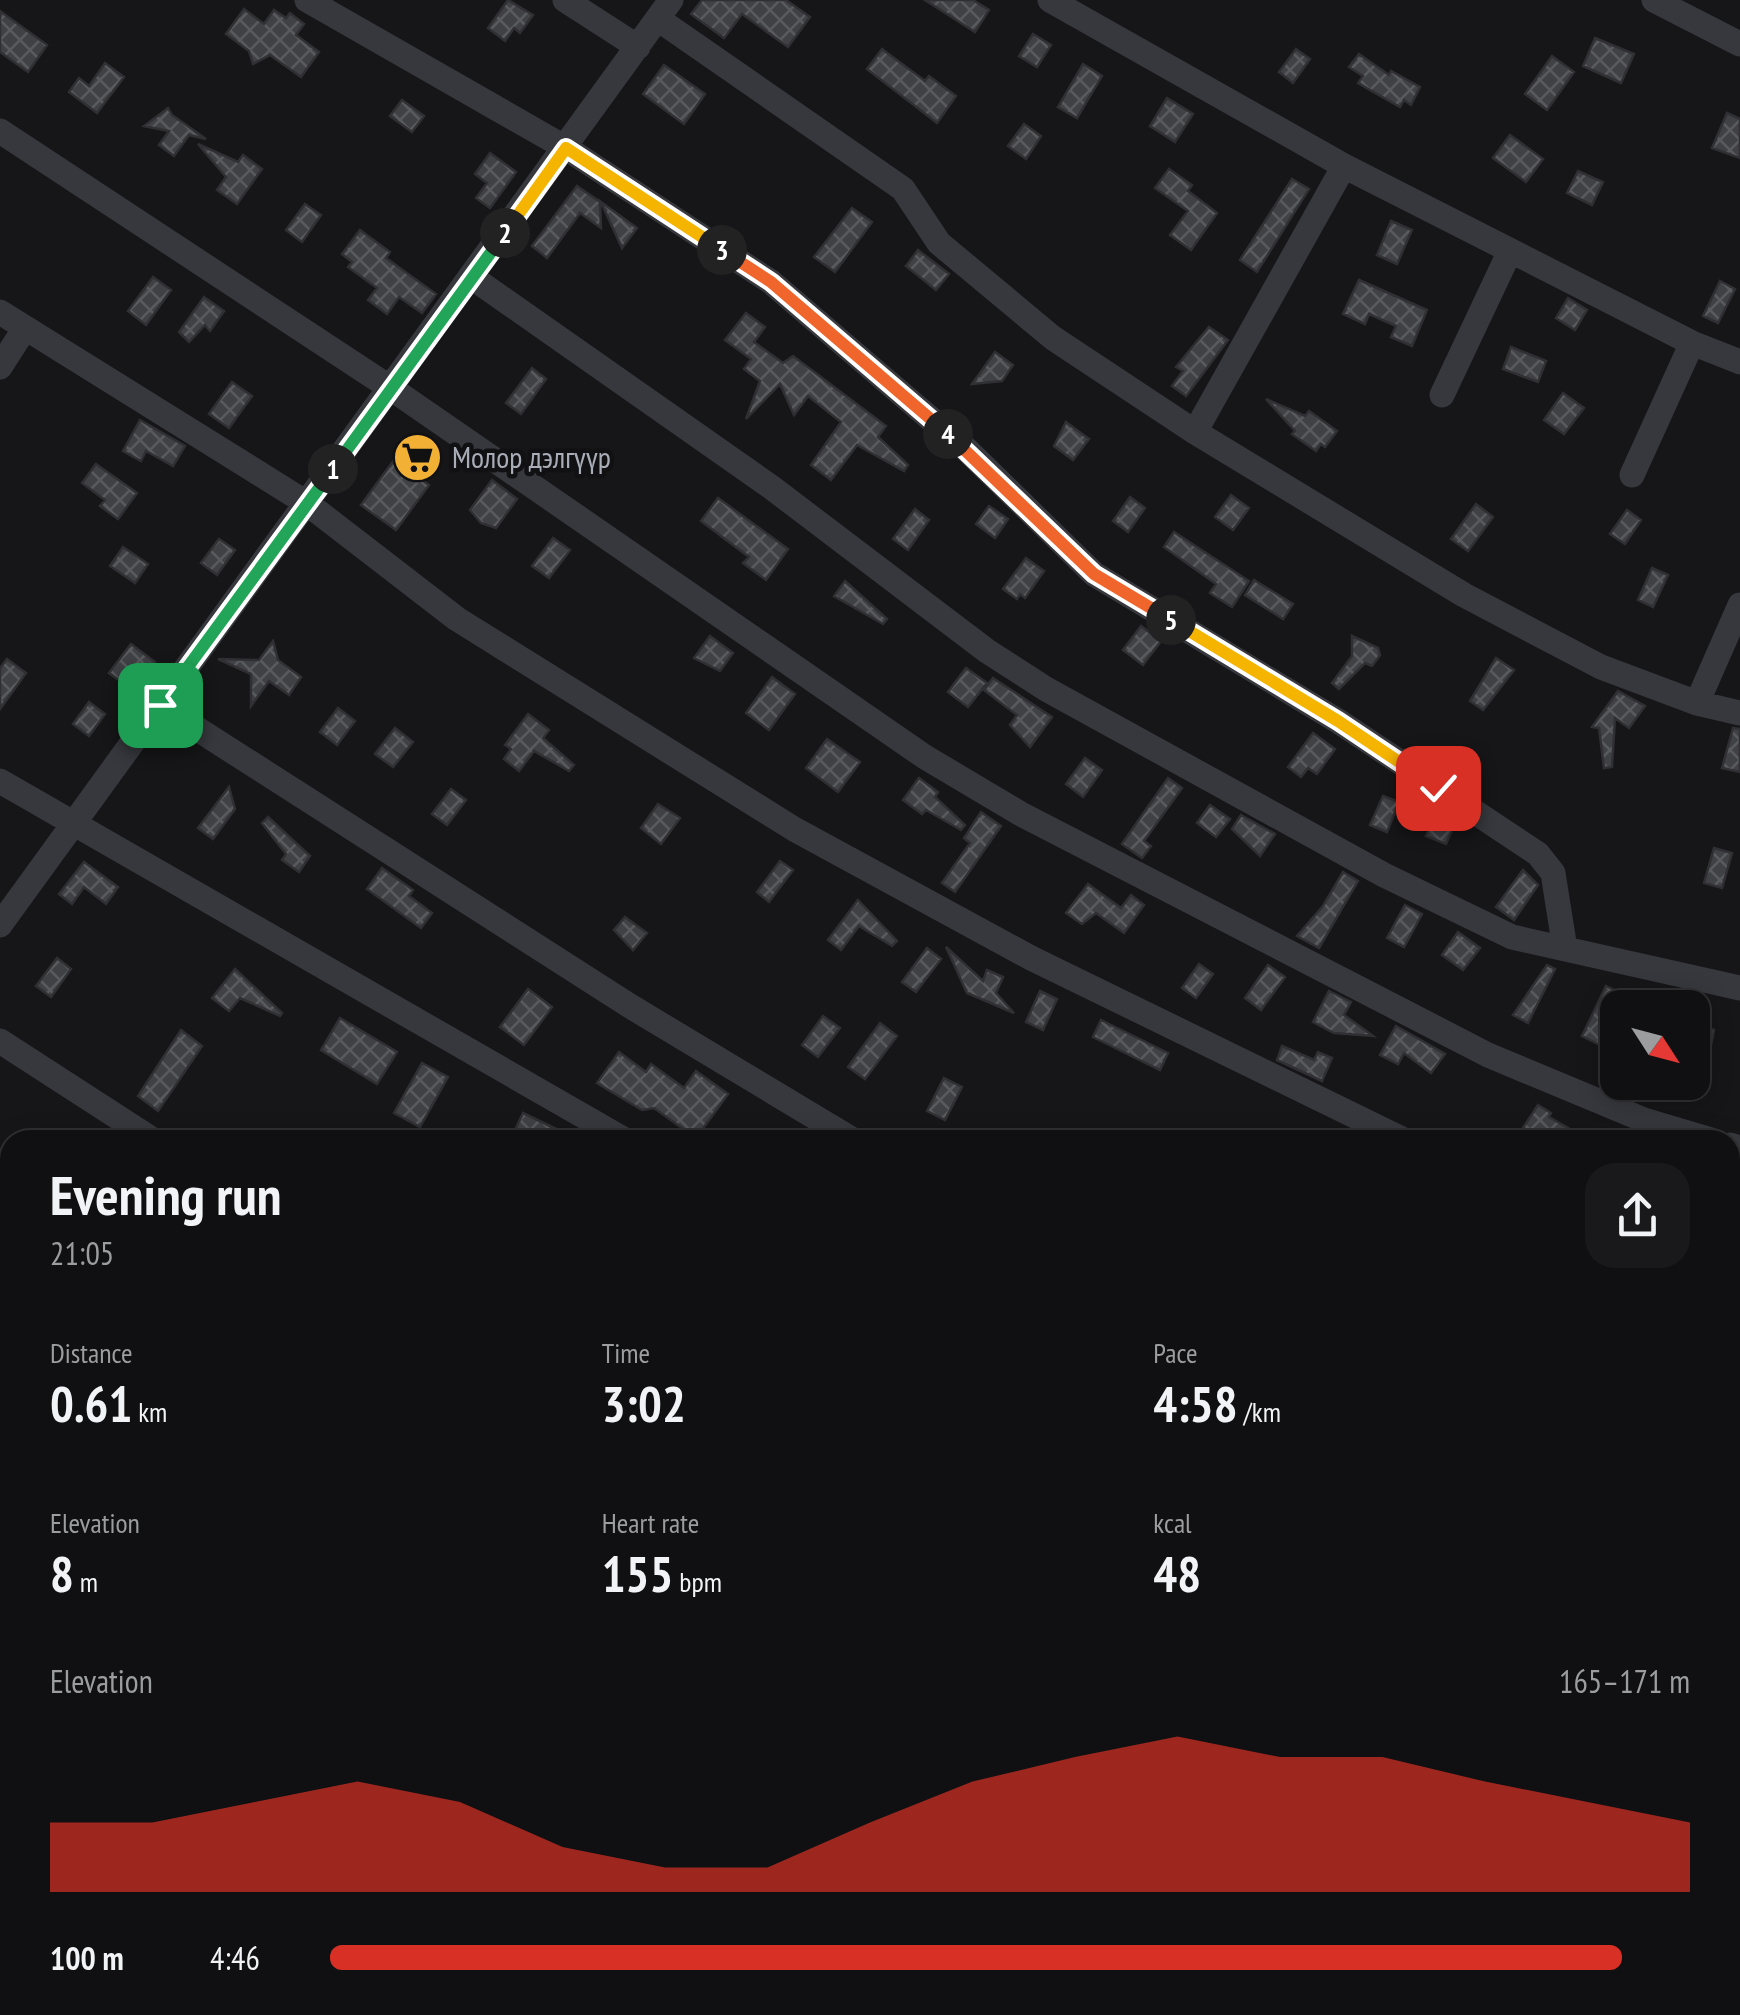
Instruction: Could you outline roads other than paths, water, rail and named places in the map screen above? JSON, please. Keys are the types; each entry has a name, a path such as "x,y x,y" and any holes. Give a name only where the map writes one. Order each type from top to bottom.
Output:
{"street":[{"path":"307,0 566,148 771,282 966,450 1094,574 1338,721 1538,854 1553,873 1566,949"},
{"path":"565,0 638,47"},
{"path":"1050,0 1344,166 1692,343 1740,362"},
{"path":"1654,0 1740,44"},
{"path":"0,925 664,10 902,189 939,242 1053,338 1194,432 1464,595 1601,667 1696,702 1740,713"},
{"path":"0,131 392,389 820,688 1022,814 1488,1056 1644,1120 1678,1130"},
{"path":"1194,432 1344,166"},
{"path":"1442,395 1510,252"},
{"path":"473,278 771,487 987,652 1046,690 1384,875 1512,937 1740,988"},
{"path":"0,312 308,504 457,619 794,829 1030,958 1383,1130"},
{"path":"0,367 25,328"},
{"path":"1632,475 1692,343"},
{"path":"1696,702 1740,605"},
{"path":"160,705 630,1006 835,1130"},
{"path":"0,781 608,1130"},
{"path":"0,1042 137,1130"}],"place":[{"name":"Молор дэлгүүр","path":"417,458"}]}
